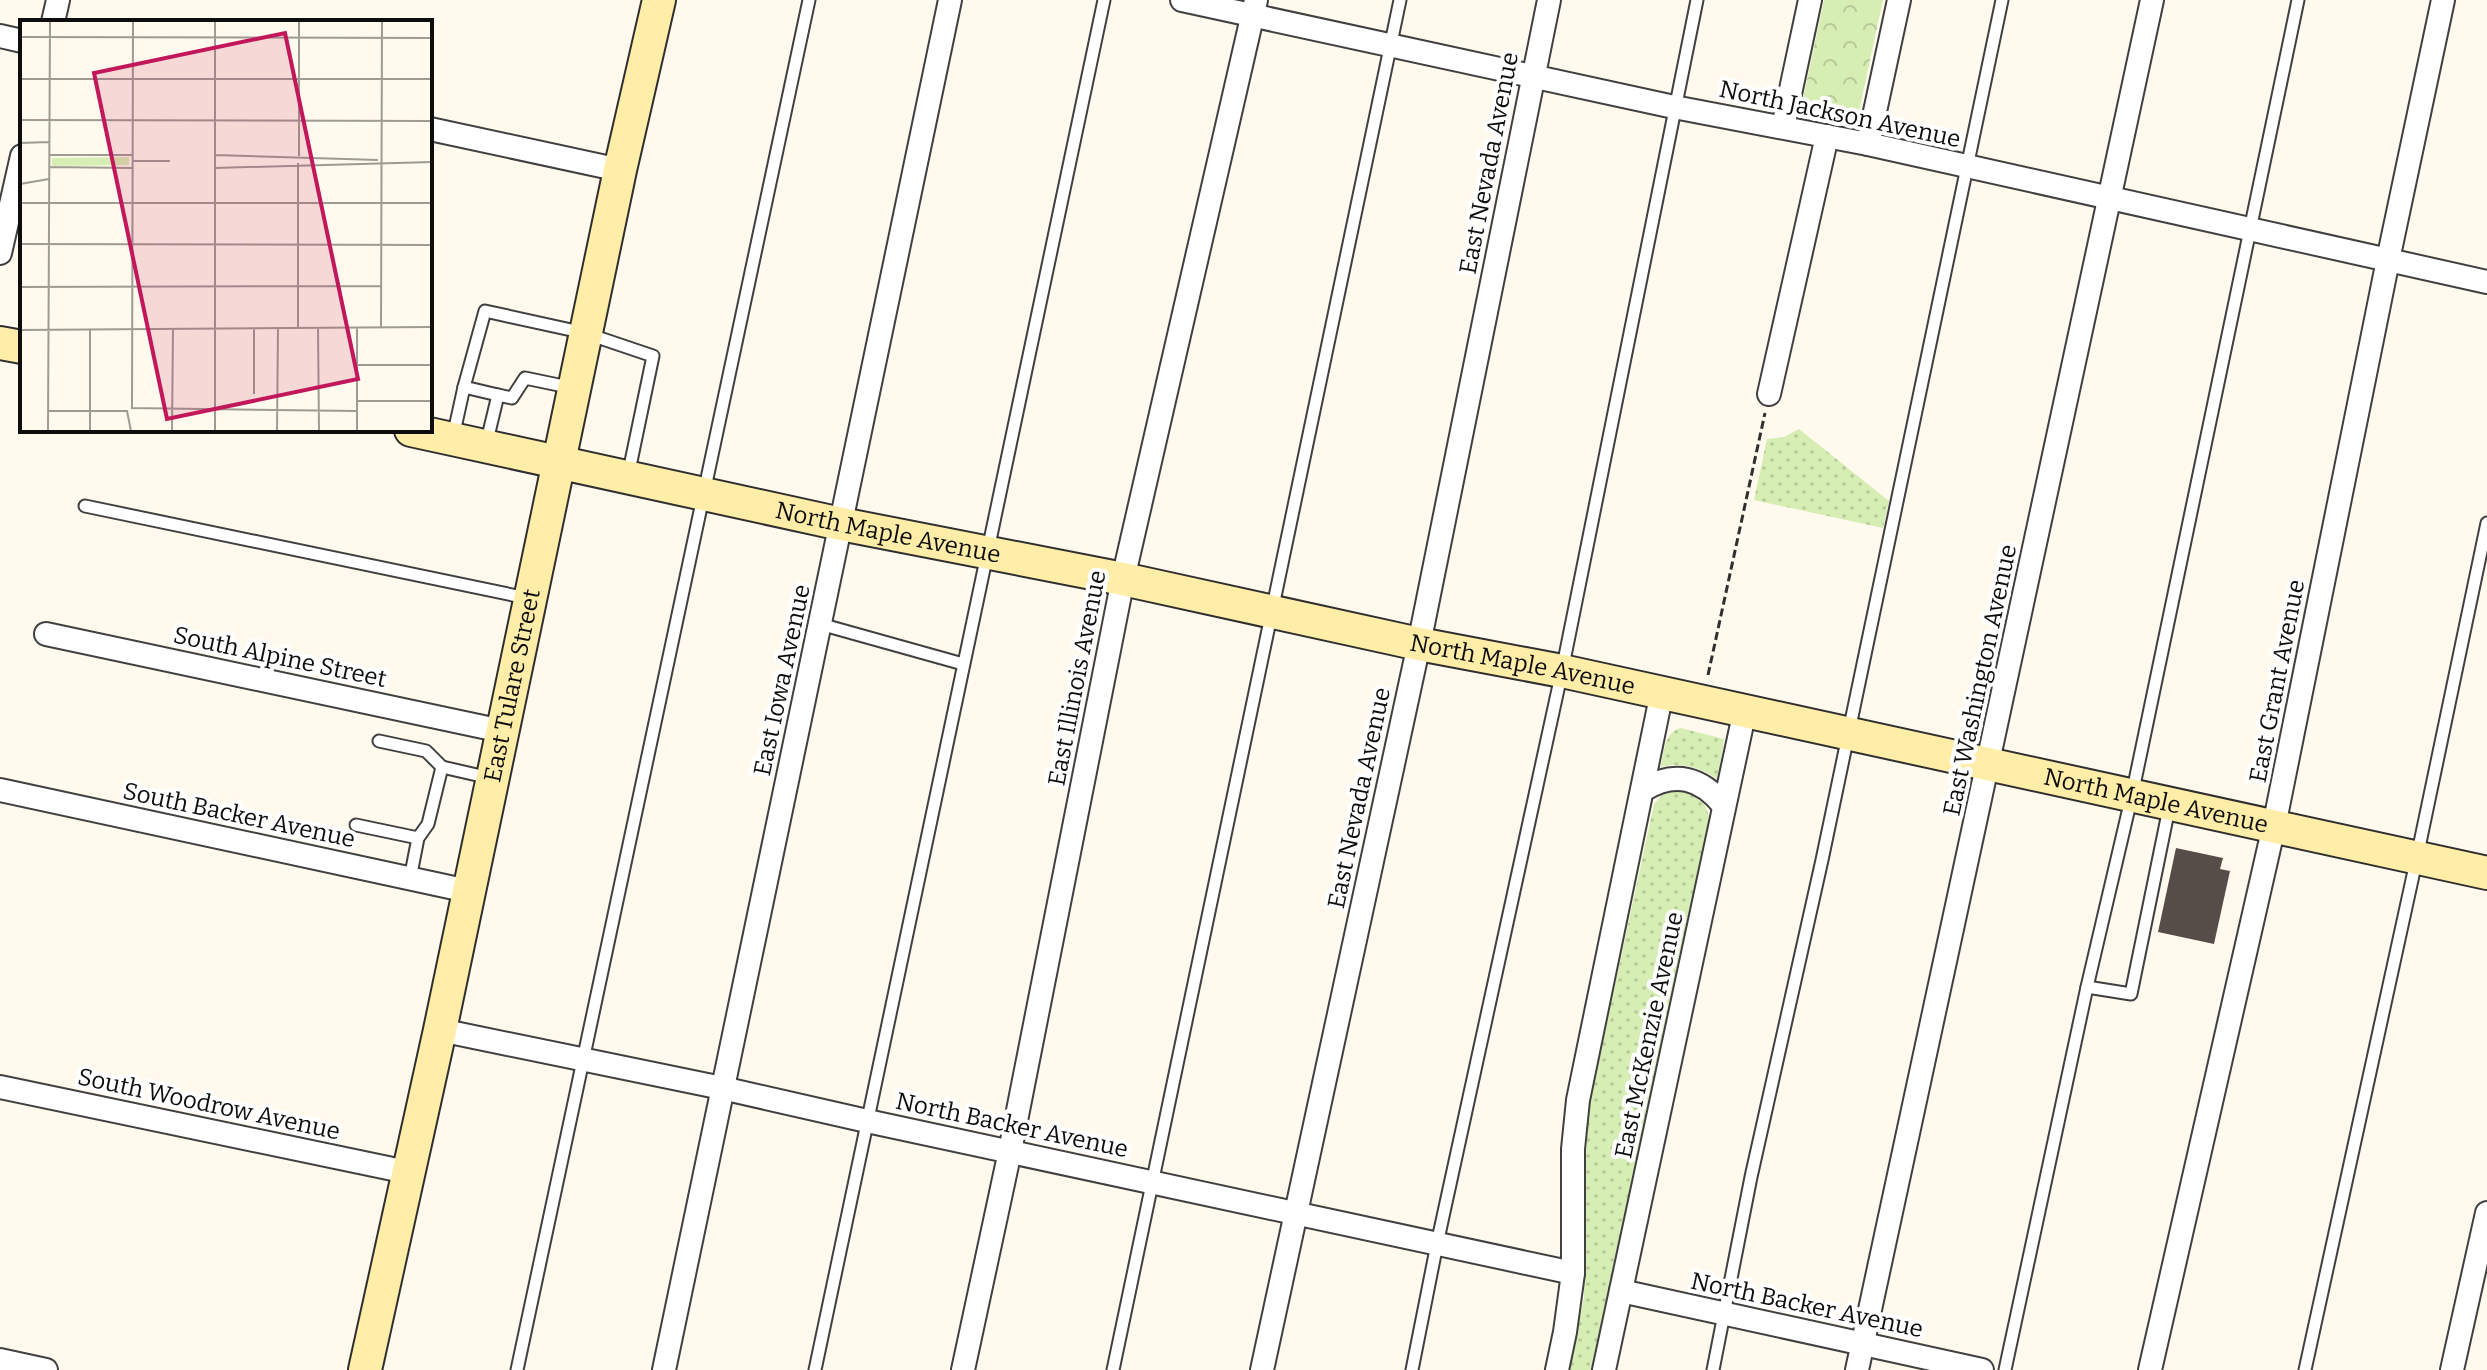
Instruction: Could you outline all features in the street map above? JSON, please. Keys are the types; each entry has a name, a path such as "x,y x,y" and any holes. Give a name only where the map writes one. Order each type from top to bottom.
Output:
{"main road":[{"name":"East Tulare Street","path":"365,1370 440,1030 585,333 659,0"},
{"path":"0,343 20,347"},
{"name":"North Maple Avenue","path":"420,432 841,524 1123,579 1419,644 1662,692 2487,873"}],"street":[{"path":"53,20 58,0"},
{"name":"East Iowa Avenue","path":"664,1370 950,0"},
{"name":"North Jackson Avenue","path":"1182,0 1254,8 1390,46 1674,107 1868,144 2487,282"},
{"name":"East Nevada Avenue","path":"1262,1370 1419,644 1549,0"},
{"path":"1783,127 1810,0"},
{"path":"1868,144 1899,0"},
{"name":"East Washington Avenue","path":"1857,1370 2152,0"},
{"name":"East Grant Avenue","path":"2150,1370 2274,826 2443,0"},
{"name":"East Illinois Avenue","path":"963,1370 1010,1151 1123,579 1254,8"},
{"path":"0,36 20,41"},
{"path":"432,129 620,170"},
{"path":"1769,394 1827,136"},
{"path":"0,253 20,165"},
{"name":"South Alpine Street","path":"46,634 502,731"},
{"path":"1557,1370 1573,1273 1573,1149 1578,1100 1662,692"},
{"name":"East McKenzie Avenue","path":"1604,1370 1745,710"},
{"path":"1643,790 1657,782 1674,779 1699,783 1713,792 1724,806"},
{"name":"South Backer Avenue","path":"0,790 468,891"},
{"name":"North Backer Avenue","path":"440,1030 722,1088 1573,1273"},
{"name":"South Woodrow Avenue","path":"0,1087 407,1172"},
{"path":"2452,1370 2487,1213"},
{"name":"North Backer Avenue","path":"1621,1291 1982,1370"},
{"path":"0,1360 46,1370"}],"lane":[{"path":"517,1370 809,0"},
{"path":"815,1370 1104,0"},
{"path":"1113,1370 1400,0"},
{"path":"1412,1370 1562,671 1697,0"},
{"path":"1713,1370 1751,1177 1813,904 2002,0"},
{"path":"2005,1370 2087,987 2132,795 2298,0"},
{"path":"452,439 485,311 585,333 653,356 628,477"},
{"path":"464,387 512,398 525,378 574,388"},
{"path":"486,446 498,395"},
{"path":"85,506 530,599"},
{"path":"2305,1370 2487,523"},
{"path":"820,624 963,664"},
{"path":"379,741 426,751 442,767 492,778"},
{"path":"410,879 418,838 428,824 442,767"},
{"path":"2087,987 2131,994 2170,804"},
{"path":"356,825 418,838"}],"path":[{"path":"1702,701 1769,394"}],"green space":[{"path":"1824,0 1883,0 1858,116 1802,104"},
{"path":"1799,429 1889,501 1883,528 1754,500 1767,439 1784,437"},
{"path":"1681,728 1724,739 1718,780 1691,767 1661,767 1668,738"},
{"path":"1666,791 1694,795 1704,804 1709,818 1591,1370 1569,1370 1584,1298 1589,1106 1654,804"}],"building":[{"path":"2176,848 2223,858 2220,869 2230,871 2214,944 2158,932"}]}
